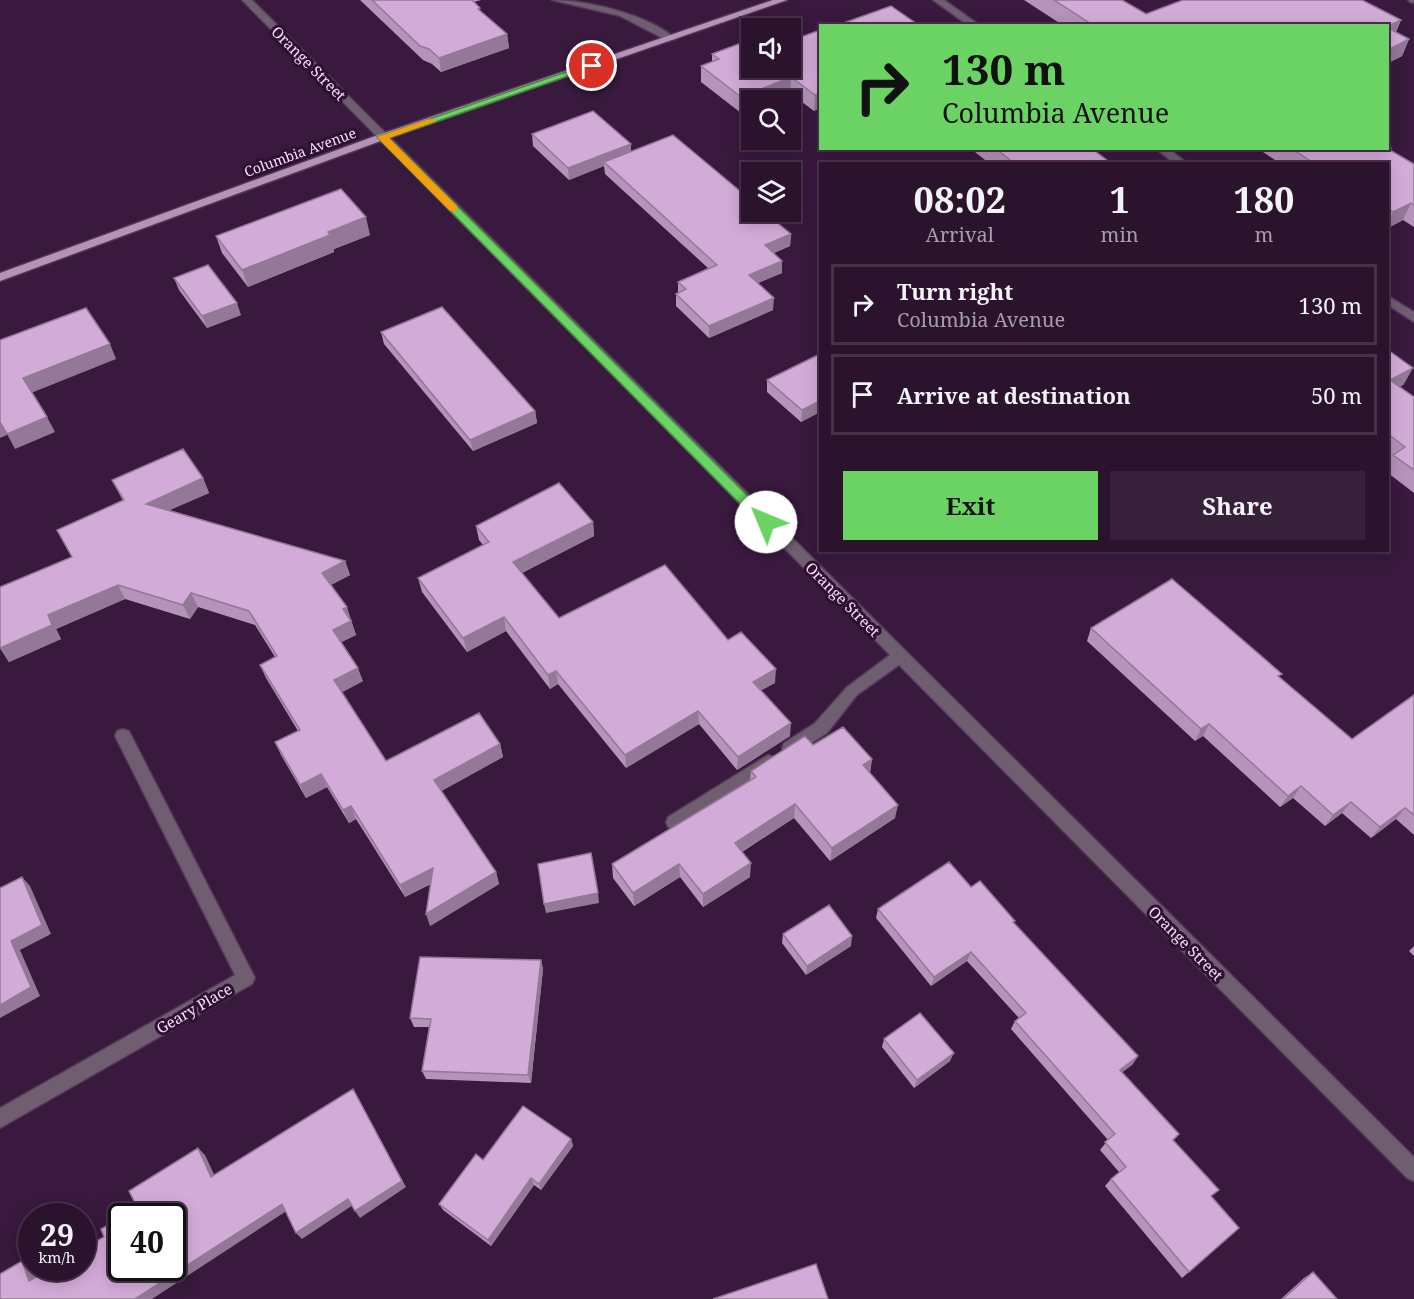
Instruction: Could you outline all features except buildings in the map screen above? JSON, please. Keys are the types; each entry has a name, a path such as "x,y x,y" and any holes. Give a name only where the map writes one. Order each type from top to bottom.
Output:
{"main road":[{"name":"Columbia Avenue","path":"0,278 382,137 781,0"}],"street":[{"name":"Orange Street","path":"247,0 1414,1171"},
{"path":"557,0 623,14 671,39"},
{"path":"938,0 973,24"},
{"path":"1163,150 1180,162"},
{"path":"1389,301 1414,318"},
{"path":"674,822 821,728 852,691 900,656"},
{"name":"Geary Place","path":"0,1119 246,978 123,736"}],"slow traffic":[{"path":"432,121 382,137 453,209"}],"route":[{"path":"592,66 382,137 766,522"}]}
